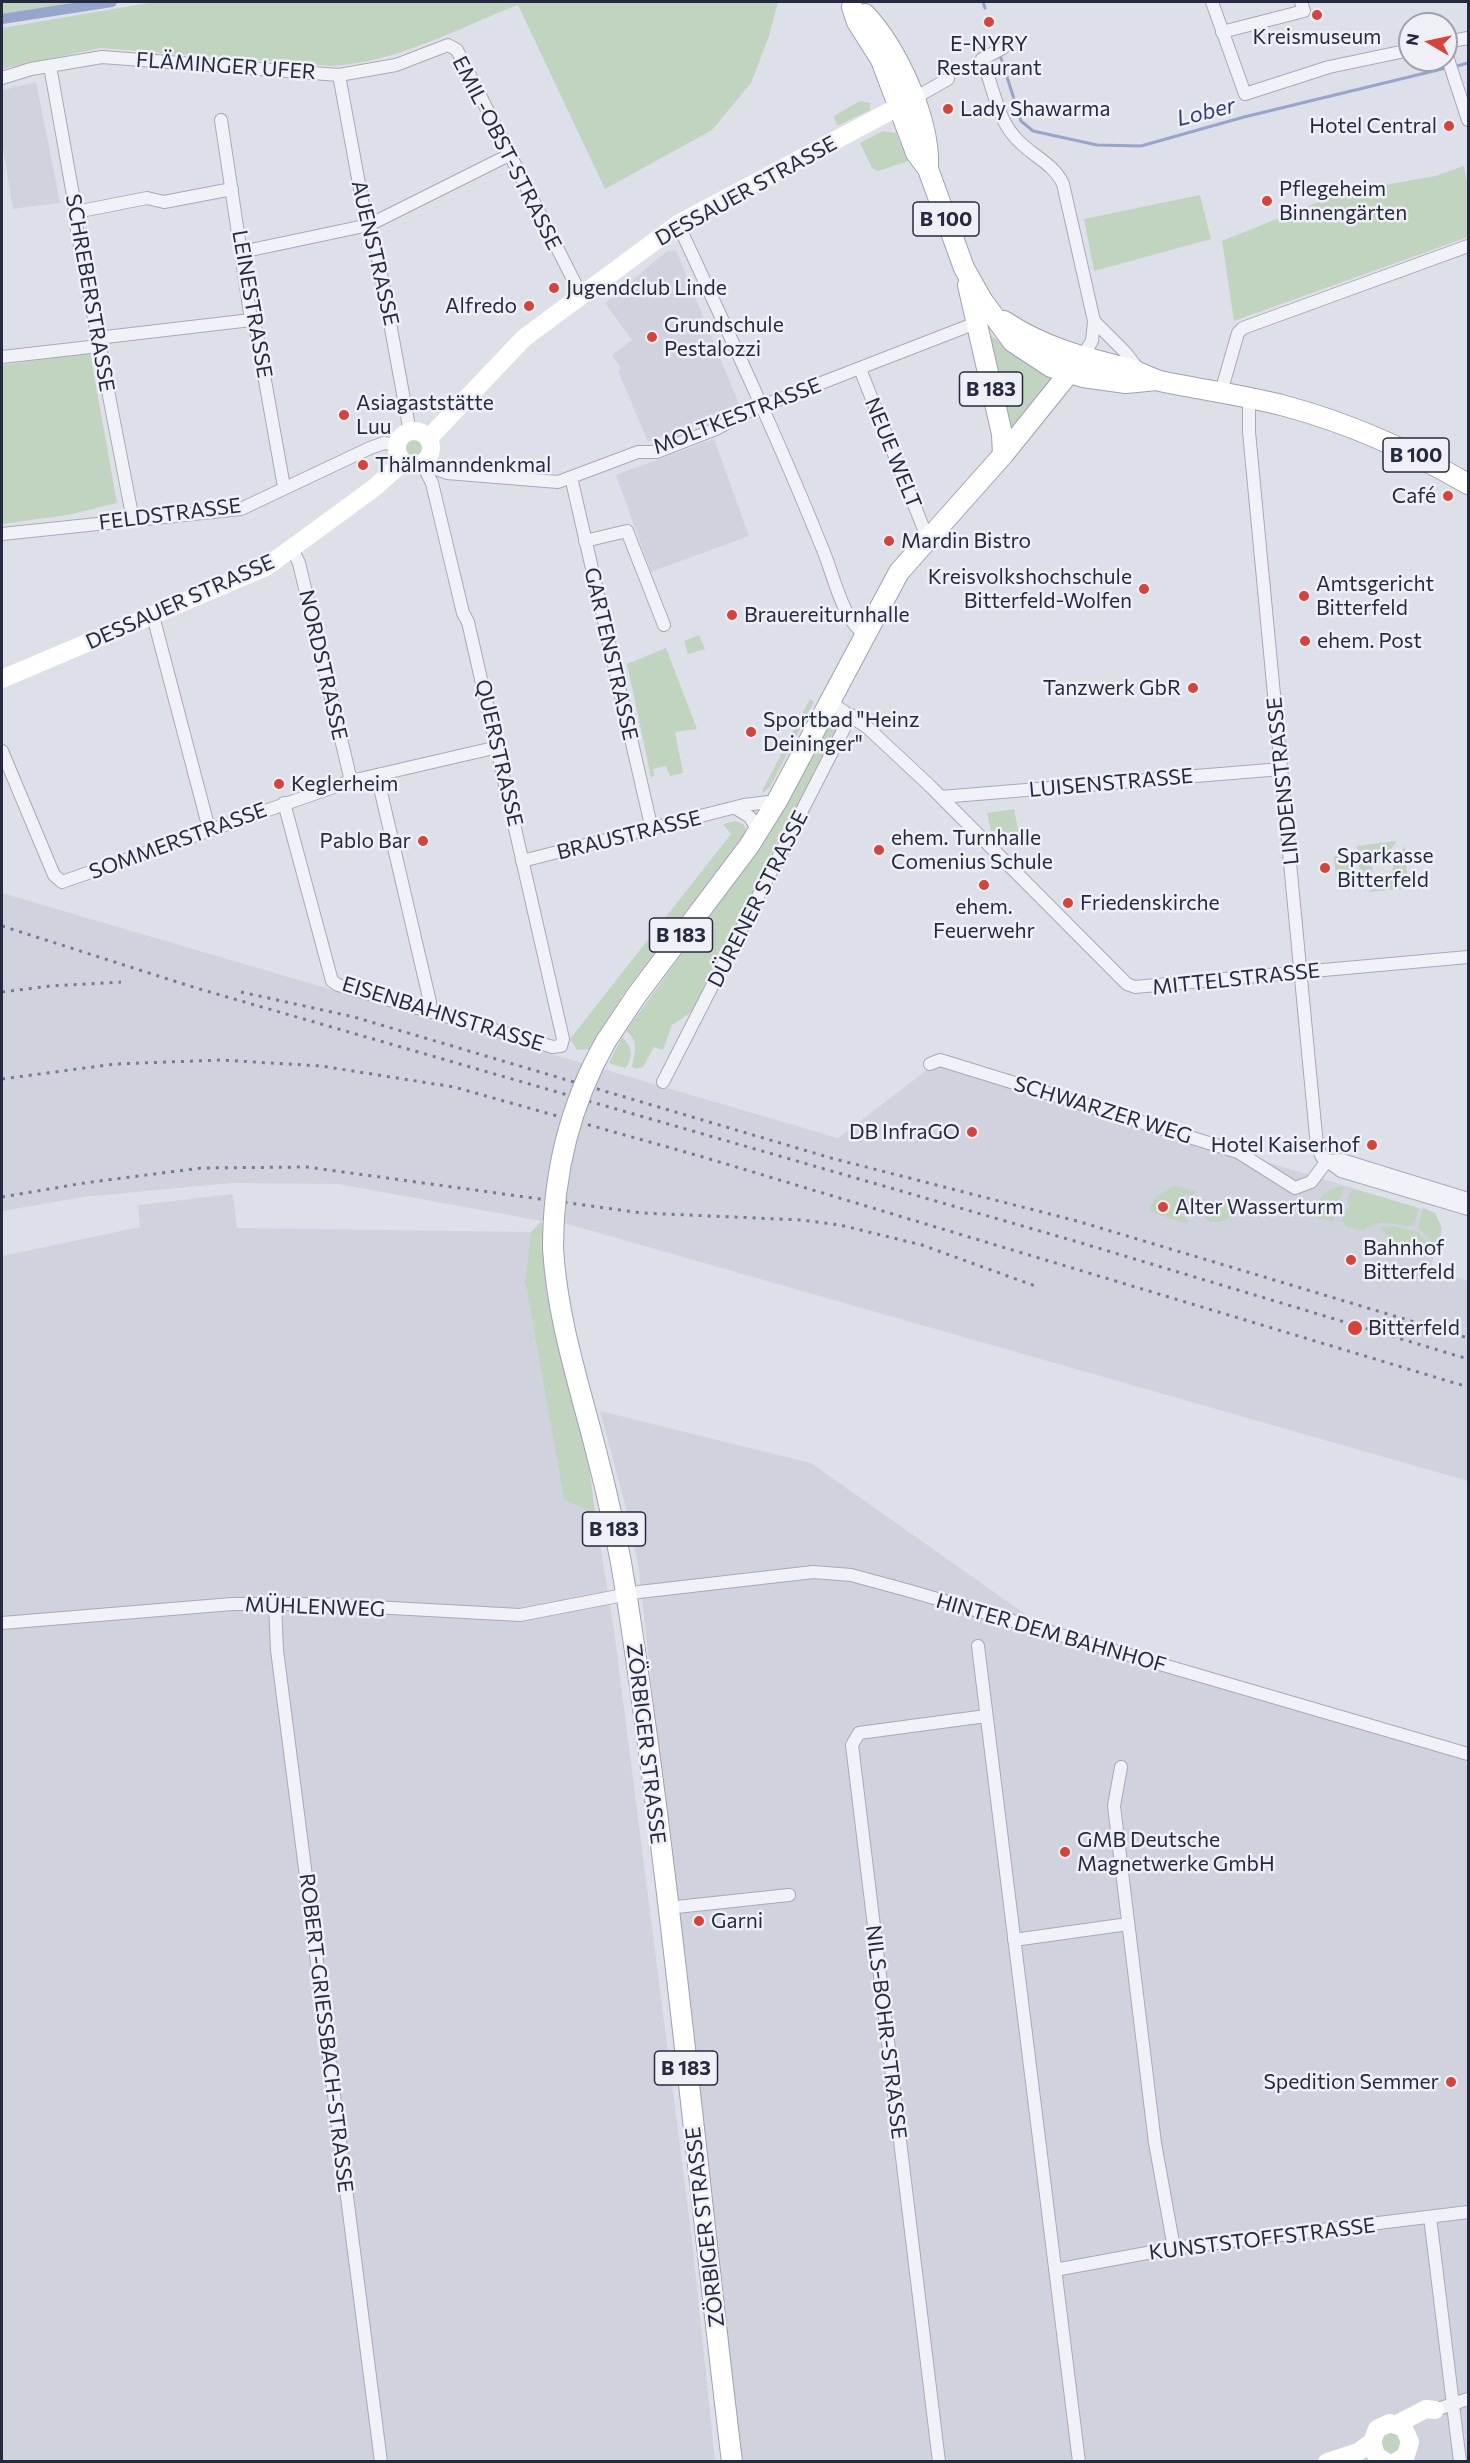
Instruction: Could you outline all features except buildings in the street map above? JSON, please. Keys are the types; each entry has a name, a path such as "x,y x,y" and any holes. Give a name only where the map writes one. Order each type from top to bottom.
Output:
{"main road":[{"name":"B 100","path":"849,4 857,22 906,103 916,153 928,169 984,318 1025,353 1070,374 1126,383 1149,376"},
{"name":"B 100","path":"984,318 1034,340 1082,357 1149,376 1284,406 1361,432 1415,454 1468,484"},
{"name":"B 183","path":"984,318 1002,434 1003,455"},
{"name":"DÜRENER STRASSE","path":"606,1041 758,831 777,801 899,572 1003,455 1082,357"},
{"name":"ZÖRBIGER STRASSE","path":"606,1041 578,1098 563,1150 554,1204 553,1248 564,1331 599,1463 626,1594 667,1908 732,2462"}],"street":[{"path":"1212,2 1245,94 1329,67 1398,53"},
{"path":"1222,32 1304,11 1301,2"},
{"name":"FLÄMINGER UFER","path":"2,78 50,66 102,57 339,75 396,65 448,45"},
{"name":"EMIL-OBST-STRASSE","path":"448,45 457,50 508,155 581,295"},
{"path":"1003,48 987,56 1004,120 1013,136 1058,172 1063,184 1094,321 1092,341 1082,357"},
{"name":"SCHREBERSTRASSE","path":"50,66 76,212 76,225 133,520"},
{"path":"1453,72 1468,120"},
{"name":"AUENSTRASSE","path":"339,75 364,211 375,241 410,432"},
{"path":"906,103 948,79"},
{"name":"DESSAUER STRASSE","path":"426,453 524,338 678,224 906,103"},
{"name":"LEINESTRASSE","path":"221,120 251,320 256,330 284,487"},
{"path":"241,252 369,225 508,155"},
{"path":"76,212 147,198 164,202 232,189"},
{"path":"678,224 762,407 851,622 865,634"},
{"path":"1221,392 1238,333 1243,327 1468,246"},
{"name":"MOLTKESTRASSE","path":"426,453 440,470 447,473 558,482 638,452 657,452 716,429 762,407 984,318"},
{"path":"2,357 251,320"},
{"path":"1094,321 1149,376"},
{"name":"NEUE WELT","path":"860,369 923,527 930,535"},
{"name":"LINDENSTRASSE","path":"1249,398 1248,430 1317,1146 1322,1157 1327,1161"},
{"path":"410,432 422,433 426,453 413,466 403,462 398,456 397,445 402,436 410,432"},
{"name":"FELDSTRASSE","path":"2,534 241,509 374,446 384,443 397,445"},
{"name":"QUERSTRASSE","path":"426,453 498,747 563,1039 561,1046"},
{"name":"DESSAUER STRASSE","path":"2,679 260,570 292,549 403,462"},
{"name":"GARTENSTRASSE","path":"572,477 652,830"},
{"path":"585,541 627,531 664,625"},
{"name":"NORDSTRASSE","path":"292,549 299,563 351,781"},
{"path":"153,616 209,829"},
{"name":"MITTELSTRASSE","path":"830,702 851,715 941,797 1126,984 1138,988 1468,957"},
{"name":"DÜRENER STRASSE","path":"663,1082 851,715"},
{"name":"SOMMERSTRASSE","path":"2,751 54,875 60,881 67,881 209,829 351,781 498,747"},
{"name":"LUISENSTRASSE","path":"941,797 1281,769"},
{"path":"377,775 430,1002 429,1011"},
{"name":"BRAUSTRASSE","path":"522,861 737,809 757,802 777,801"},
{"name":"EISENBAHNSTRASSE","path":"284,803 329,973 338,985 553,1047 561,1046"},
{"path":"737,809 750,817 758,831"},
{"name":"SCHWARZER WEG","path":"930,1064 940,1060 1238,1152 1295,1188 1311,1182 1327,1161"},
{"path":"1327,1161 1342,1160 1468,1199"},
{"path":"1327,1161 1341,1171 1468,1209"},
{"name":"HINTER DEM BAHNHOF","path":"626,1594 802,1573 851,1575 1468,1754"},
{"name":"MÜHLENWEG","path":"2,1623 232,1604 275,1603 520,1615 626,1594"},
{"name":"ROBERT-GRIESSBACH-STRASSE","path":"275,1603 277,1650 381,2462"},
{"path":"978,1646 1079,2462"},
{"name":"NILS-BOHR-STRASSE","path":"939,2462 852,1745 859,1733 986,1716"},
{"path":"1121,1767 1114,1806 1155,2143 1174,2248"},
{"path":"667,1908 789,1895"},
{"path":"1014,1940 1128,1924"},
{"name":"KUNSTSTOFFSTRASSE","path":"1055,2270 1174,2248 1468,2212"},
{"path":"1430,2217 1460,2462"},
{"path":"1380,2457 1380,2427 1403,2431 1435,2410 1468,2399"},
{"path":"1327,2462 1358,2452 1380,2457 1408,2451 1403,2431"}],"shaded area":[{"path":"36,82 60,203 13,209 2,142 2,90"},
{"path":"676,250 739,404 648,442 618,371 621,368 612,355 632,340 605,303 667,251"},
{"path":"714,439 749,536 651,572 616,475"},
{"name":"Bahnhof Bitterfeld","path":"2,893 838,1138 932,1066 944,1064 1435,1213 1442,1228 1430,1270 1468,1281 1468,1481 564,1223 338,1184 232,1183 83,1197 2,1211"},
{"path":"233,1194 237,1228 531,1232 525,1281 564,1500 595,1514 614,1630 692,2240 715,2461 2,2461 2,1256 140,1227 138,1205"},
{"path":"600,1411 811,1463 1035,1621 1468,1753 1468,2461 738,2461 638,1563"}],"green space":[{"path":"2,2 112,2 2,20"},
{"path":"154,2 778,2 769,36 751,83 712,130 605,189 518,5 403,51 355,63 331,66 100,48 2,69 2,28"},
{"path":"860,101 870,103 870,110 837,126 834,116"},
{"path":"883,131 896,133 908,161 878,171 872,168 860,143"},
{"path":"1464,166 1468,188 1468,237 1234,321 1222,241 1341,193 1435,176"},
{"path":"1200,195 1211,239 1094,271 1084,219"},
{"path":"988,333 1010,351 1054,377 1012,430 1009,430"},
{"path":"90,353 117,503 68,515 2,524 2,365"},
{"path":"413,437 421,441 425,449 421,457 413,461 405,457 401,449 405,441"},
{"path":"699,635 705,649 688,654 684,641"},
{"path":"666,648 697,729 675,732 683,773 670,776 666,766 653,769 654,776 651,777 627,664"},
{"path":"810,699 814,702 770,787 763,793 762,791"},
{"path":"834,725 839,726 786,833 779,838 764,867 768,870 696,1009 672,1025 663,1050 654,1047 643,1067 635,1069 632,1066 635,1052 633,1038 626,1031 769,833 826,729"},
{"path":"1014,809 1019,834 991,831 987,813"},
{"path":"736,821 743,824 746,829 744,836 624,993 589,1049 577,1050 570,1039 731,834 723,824"},
{"path":"1397,841 1387,855 1373,858 1372,873 1361,885 1357,846"},
{"path":"1405,846 1408,888 1369,892 1378,878 1386,879 1392,876 1394,861"},
{"path":"1349,855 1351,879 1348,879 1347,875 1336,877 1334,856"},
{"path":"622,1037 631,1052 630,1060 625,1068 609,1063"},
{"path":"1174,1186 1196,1191 1192,1196 1186,1193 1180,1203 1179,1215 1187,1217 1188,1224 1151,1212 1150,1206 1156,1197"},
{"path":"1336,1187 1343,1187 1341,1197 1335,1204 1337,1210 1333,1221 1318,1219 1314,1208 1324,1194"},
{"path":"1353,1189 1416,1207 1418,1210 1414,1225 1383,1223 1371,1226 1364,1231 1347,1227 1342,1220 1343,1212 1349,1208 1347,1199"},
{"path":"1210,1201 1243,1208 1222,1221 1212,1222 1207,1220 1203,1211 1206,1203"},
{"path":"1423,1208 1435,1213 1440,1227 1440,1240 1433,1247 1429,1247 1428,1237 1418,1228"},
{"path":"542,1221 547,1296 589,1464 595,1514 564,1500 525,1281 531,1232"},
{"path":"1394,1226 1412,1230 1421,1235 1426,1244 1426,1251 1392,1241 1379,1227"},
{"path":"1391,2433 1398,2436 1401,2443 1398,2450 1391,2453 1384,2450 1381,2443 1384,2436"}],"waterway":[{"path":"2,19 112,2"},
{"name":"Lober","path":"983,2 985,8"},
{"name":"Lober","path":"1000,55 1021,121 1033,131 1097,145 1141,146 1244,117 1430,72"},
{"name":"Lober","path":"1458,66 1468,63"}],"railway":[{"path":"2,926 196,988 1078,1242 1468,1359"},
{"path":"2,992 50,986 121,982"},
{"path":"241,992 354,1017 831,1158 1077,1221 1468,1338"},
{"path":"2,1079 115,1064 221,1060 321,1066 454,1087 703,1157 1468,1387"},
{"path":"2,1197 84,1183 201,1168 307,1167 642,1213 801,1220 840,1225 922,1245 1038,1287"}],"place":[{"name":"Kreismuseum","path":"1317,15"},
{"name":"E-NYRY Restaurant","path":"989,22"},
{"name":"Lady Shawarma","path":"948,109"},
{"name":"Hotel Central","path":"1449,126"},
{"name":"Pflegeheim Binnengärten","path":"1267,201"},
{"name":"Jugendclub Linde","path":"554,288"},
{"name":"Alfredo","path":"529,306"},
{"name":"Grundschule Pestalozzi","path":"652,337"},
{"name":"Asiagaststätte Luu","path":"344,415"},
{"name":"Thälmanndenkmal","path":"363,465"},
{"name":"Café","path":"1448,496"},
{"name":"Mardin Bistro","path":"889,541"},
{"name":"Kreisvolkshochschule Bitterfeld-Wolfen","path":"1144,589"},
{"name":"Amtsgericht Bitterfeld","path":"1304,596"},
{"name":"Brauereiturnhalle","path":"732,615"},
{"name":"ehem. Post","path":"1305,641"},
{"name":"Tanzwerk GbR","path":"1193,688"},
{"name":"Sportbad \"Heinz Deininger\"","path":"751,732"},
{"name":"Keglerheim","path":"279,784"},
{"name":"Pablo Bar","path":"423,841"},
{"name":"ehem. Turnhalle Comenius Schule","path":"879,850"},
{"name":"Sparkasse Bitterfeld","path":"1325,868"},
{"name":"ehem. Feuerwehr","path":"984,885"},
{"name":"Friedenskirche","path":"1068,903"},
{"name":"DB InfraGO","path":"972,1132"},
{"name":"Hotel Kaiserhof","path":"1372,1145"},
{"name":"Alter Wasserturm","path":"1163,1207"},
{"name":"Bahnhof Bitterfeld","path":"1351,1260"},
{"name":"Bitterfeld","path":"1355,1328"},
{"name":"GMB Deutsche Magnetwerke GmbH","path":"1065,1852"},
{"name":"Garni","path":"699,1921"},
{"name":"Spedition Semmer","path":"1451,2082"}]}
